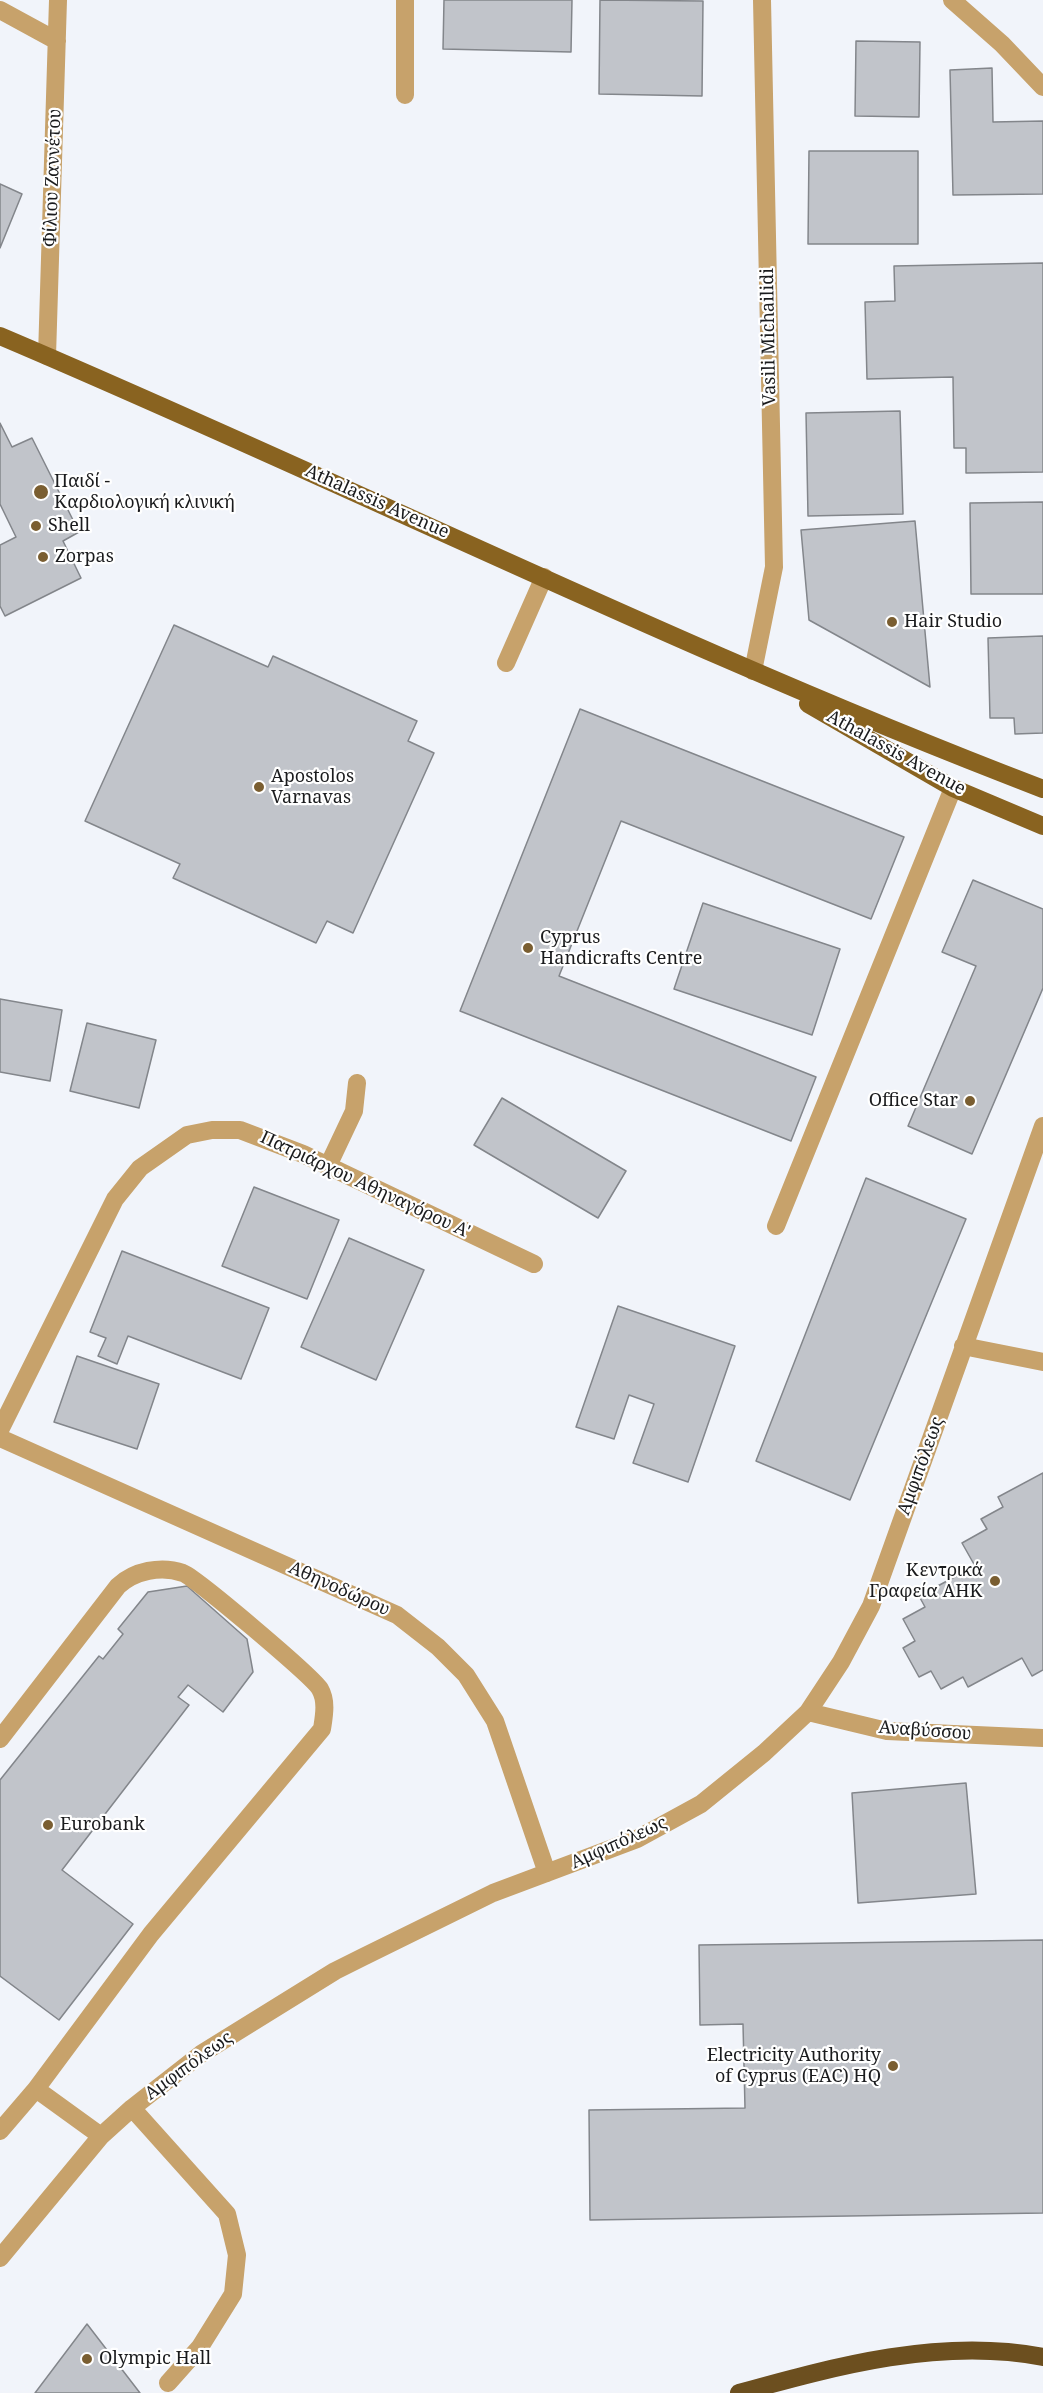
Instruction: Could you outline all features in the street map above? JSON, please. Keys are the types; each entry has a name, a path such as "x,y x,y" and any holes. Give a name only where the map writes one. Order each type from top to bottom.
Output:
{"highway":[{"path":"739,2393 808,2374 883,2359 951,2350 1017,2352 1043,2357"}],"main road":[{"name":"Athalassis Avenue","path":"0,336 753,671 1040,785"},
{"name":"Athalassis Avenue","path":"753,671 953,788 1043,826"}],"street":[{"name":"Φίλιου Ζαννέτου","path":"47,356 58,0"},
{"path":"405,0 405,95"},
{"name":"Vasili Michailidi","path":"753,671 774,567 762,0"},
{"path":"952,0 1002,44 1043,87"},
{"path":"0,9 57,41"},
{"path":"506,663 544,577"},
{"path":"776,1226 953,788"},
{"path":"328,1166 354,1111 357,1083"},
{"name":"Αμφιπόλεως","path":"0,2258 101,2136 132,2108 201,2054 335,1971 493,1893 637,1839 701,1804 764,1753 808,1712 841,1662 871,1605 1043,1126"},
{"name":"Πατριάρχου Αθηναγόρου Α'","path":"0,1430 115,1199 140,1168 187,1135 212,1130 240,1130 264,1137 534,1264"},
{"path":"963,1346 1043,1362"},
{"name":"Αθηνοδώρου","path":"0,1438 397,1616 438,1647 466,1675 495,1721 548,1874"},
{"path":"0,1739 118,1586 127,1577 145,1571 162,1570 184,1573 276,1647 320,1688 325,1707 322,1729 151,1934 36,2089 0,2132"},
{"name":"Αναβύσσου","path":"808,1712 887,1731 1043,1738"},
{"path":"36,2089 101,2136"},
{"path":"132,2108 227,2214 237,2255 233,2294 200,2347 168,2383"}],"building":[{"path":"444,0 572,0 571,52 443,49"},
{"path":"600,0 703,1 702,96 599,94"},
{"path":"856,41 920,42 919,117 855,116"},
{"path":"992,68 993,122 1043,121 1043,194 953,195 950,70"},
{"path":"809,151 918,151 918,244 808,244"},
{"path":"0,184 22,194 0,248"},
{"path":"1043,263 1043,472 966,473 966,448 954,448 953,377 867,379 865,302 895,301 894,266"},
{"path":"900,411 903,514 808,516 806,413"},
{"path":"0,423 12,447 32,438 79,532 63,541 81,578 5,616 0,606 0,545 16,537 0,504"},
{"path":"1043,502 1043,594 971,594 970,503"},
{"path":"915,521 930,687 809,620 801,530"},
{"name":"Apostolos Varnavas","path":"174,625 268,667 273,656 417,721 408,741 434,753 353,933 327,921 316,943 173,878 180,864 85,821"},
{"path":"1043,636 1043,733 1015,734 1014,718 990,718 988,638"},
{"name":"Cyprus Handicrafts Centre","path":"580,709 904,837 871,919 621,821 559,976 816,1077 791,1141 460,1011"},
{"path":"973,880 1043,909 1043,988 972,1154 908,1126 976,966 942,952"},
{"path":"703,903 840,949 812,1035 674,989"},
{"path":"0,999 62,1010 50,1081 0,1072"},
{"path":"87,1023 156,1040 139,1108 70,1091"},
{"path":"502,1098 626,1171 598,1218 474,1145"},
{"path":"866,1178 966,1219 850,1500 756,1461"},
{"path":"254,1187 339,1220 307,1299 222,1266"},
{"path":"349,1238 424,1270 376,1380 301,1347"},
{"path":"122,1251 269,1308 241,1379 128,1336 117,1364 98,1356 106,1338 90,1332"},
{"path":"618,1306 735,1346 688,1482 633,1463 654,1404 629,1395 614,1439 576,1427"},
{"path":"77,1356 159,1384 137,1449 54,1422"},
{"name":"Κεντρικά Γραφεία ΑΗΚ","path":"1043,1473 1043,1670 1032,1676 1022,1658 968,1687 963,1677 941,1689 931,1671 919,1677 903,1648 915,1641 903,1619 925,1607 919,1596 975,1566 962,1543 987,1529 981,1519 1003,1507 998,1497"},
{"name":"Eurobank","path":"187,1586 247,1639 253,1672 223,1712 188,1685 178,1697 189,1705 62,1870 133,1924 59,2020 0,1976 0,1780 99,1656 103,1659 123,1634 118,1629 148,1592"},
{"path":"966,1783 976,1894 858,1903 852,1793"},
{"name":"Electricity Authority of Cyprus (EAC) HQ","path":"1043,1940 1043,2213 590,2220 589,2110 745,2108 743,2024 700,2025 699,1945"},
{"name":"Olympic Hall","path":"87,2324 140,2393 35,2393"}],"place":[{"name":"Παιδί - Καρδιολογική κλινική","path":"41,492"},
{"name":"Shell","path":"36,526"},
{"name":"Zorpas","path":"43,557"},
{"name":"Hair Studio","path":"892,622"},
{"name":"Apostolos Varnavas","path":"259,787"},
{"name":"Cyprus Handicrafts Centre","path":"528,948"},
{"name":"Office Star","path":"970,1101"},
{"name":"Κεντρικά Γραφεία ΑΗΚ","path":"995,1581"},
{"name":"Eurobank","path":"48,1825"},
{"name":"Electricity Authority of Cyprus (EAC) HQ","path":"893,2066"},
{"name":"Olympic Hall","path":"87,2359"}]}
